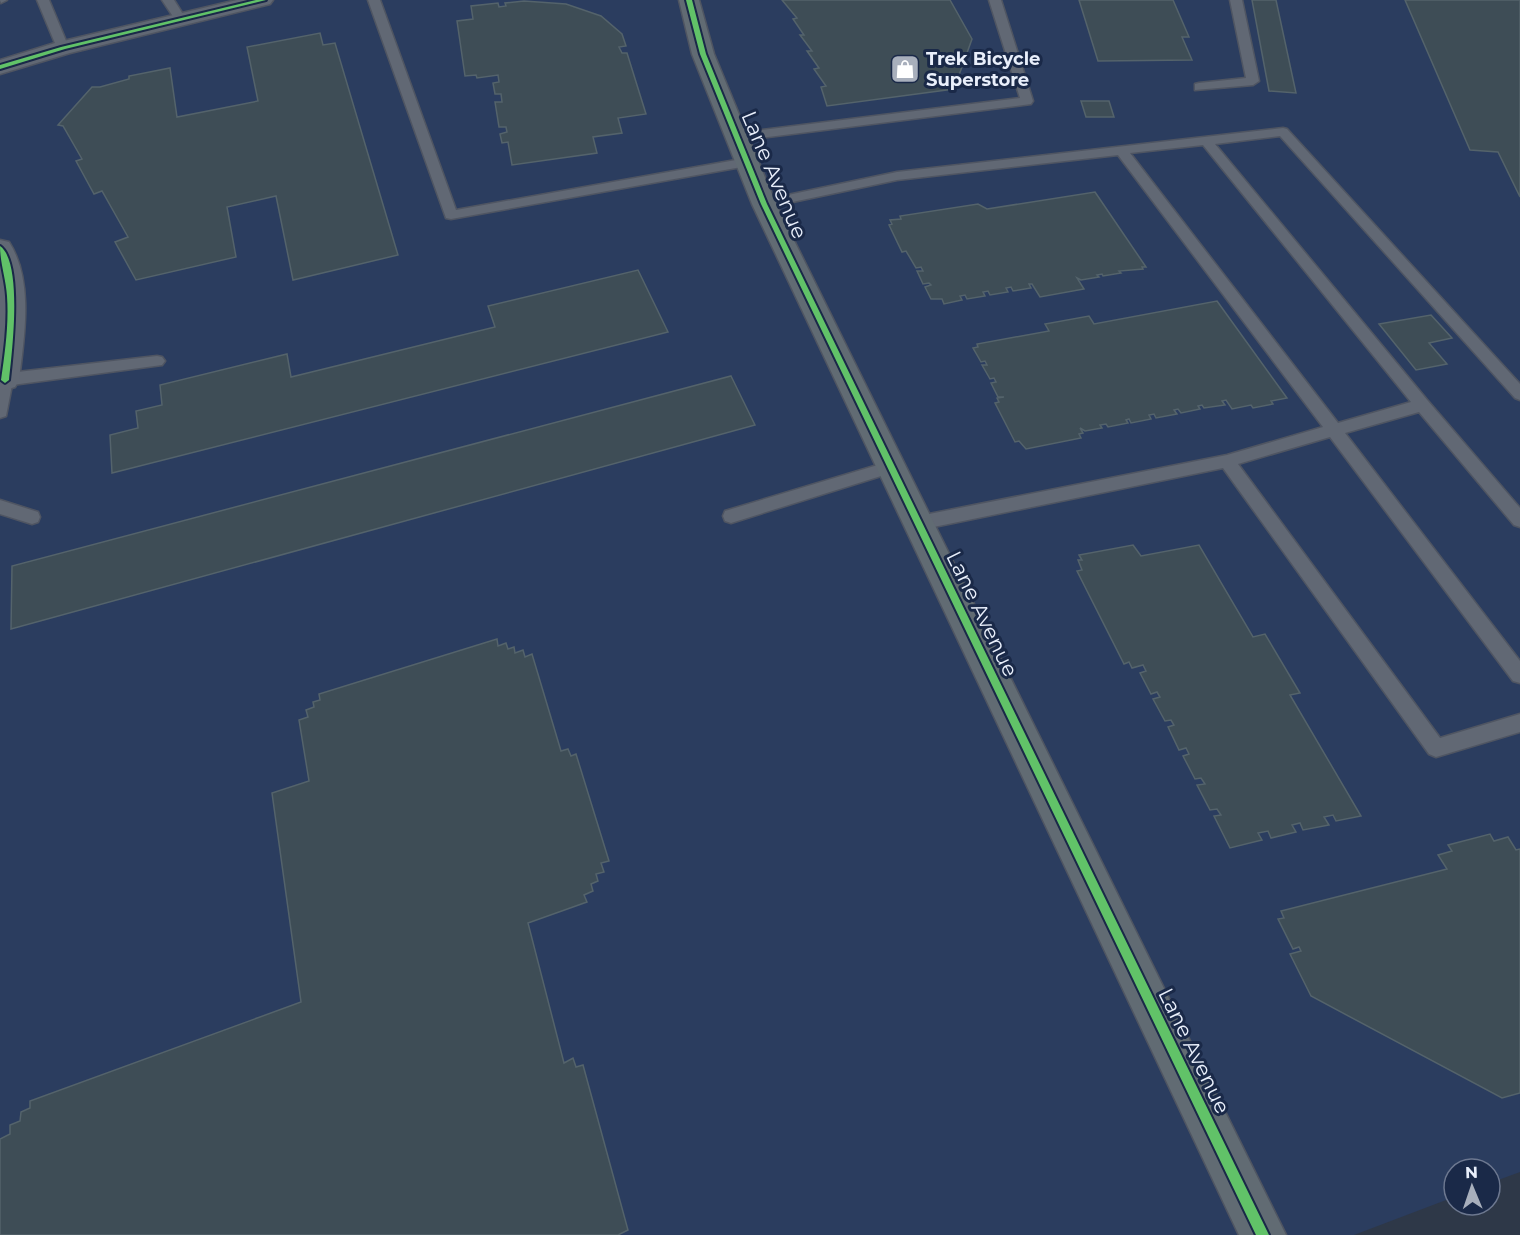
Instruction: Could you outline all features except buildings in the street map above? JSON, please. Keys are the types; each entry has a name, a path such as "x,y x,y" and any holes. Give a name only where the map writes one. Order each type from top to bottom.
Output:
{"main road":[{"name":"Lane Avenue","path":"689,0 703,54 764,204 1263,1235"}],"street":[{"path":"0,67 63,48 263,0"},
{"path":"0,248 4,257 13,319 3,379"}],"lane":[{"path":"43,0 63,48"},
{"path":"168,0 180,19"},
{"path":"374,0 451,215 742,150 1027,101 996,0"},
{"path":"1199,87 1253,81 1236,0"},
{"path":"764,204 897,176 1283,132 1520,394"},
{"path":"1206,141 1422,405 1520,520"},
{"path":"1121,150 1520,675"},
{"path":"0,412 3,379 157,361"},
{"path":"919,523 1227,460 1422,405"},
{"path":"1227,460 1436,748 1520,723"},
{"path":"731,516 891,467"},
{"path":"0,507 32,517"}],"shaded area":[{"path":"0,0 1520,0 1520,1172 1502,1179 1502,1157 1442,1157 1442,1202 1354,1235 0,1235"}],"cycle path":[{"path":"0,67 63,48 263,0"},
{"path":"689,0 703,54 764,204 1263,1235"},
{"path":"0,248 6,263 11,296 5,380"}],"place":[{"name":"Trek Bicycle Superstore","path":"905,69"}]}
